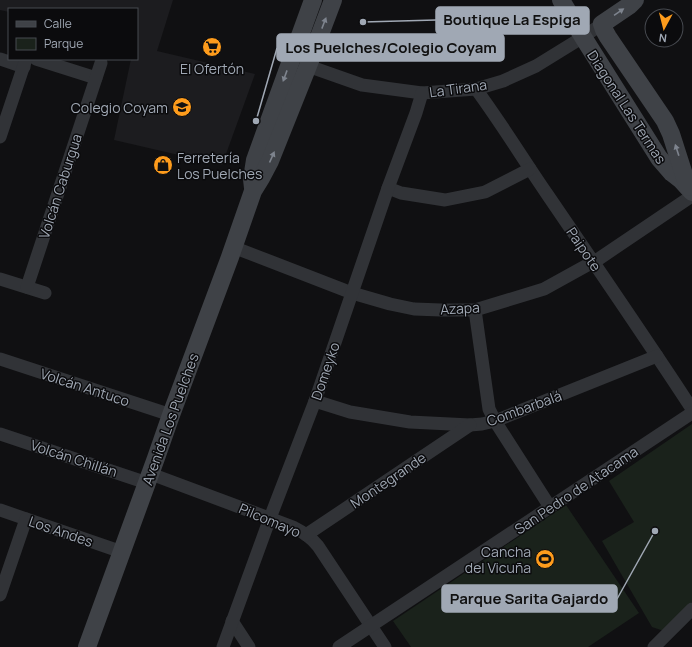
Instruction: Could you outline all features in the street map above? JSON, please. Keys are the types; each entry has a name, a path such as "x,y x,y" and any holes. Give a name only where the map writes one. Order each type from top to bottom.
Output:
{"main road":[{"name":"Avenida Los Puelches","path":"253,191 252,179 254,160 313,0"},
{"name":"Avenida Los Puelches","path":"87,647 253,191 270,161 333,0"},
{"name":"Diagonal Las Termas","path":"561,0 659,158 691,192"},
{"name":"La Tirana","path":"602,24 635,0"},
{"name":"Diagonal Las Termas","path":"602,24 608,37 665,121 691,192"}],"street":[{"name":"La Tirana","path":"308,66 362,85 422,93 476,88 503,81 536,66 602,24"},
{"path":"0,59 25,63 1,132"},
{"path":"39,60 96,78"},
{"name":"Volcán Caburgua","path":"27,287 101,63"},
{"name":"Paipote","path":"476,88 692,409"},
{"name":"Domeyko","path":"223,647 315,401 422,93"},
{"path":"388,188 401,193 445,200 485,192 530,170"},
{"name":"Azapa","path":"233,248 352,293 390,304 414,309 475,310 544,289 593,262 691,192"},
{"path":"0,279 45,293"},
{"path":"475,310 489,409 495,421 550,507"},
{"name":"Combarbalá","path":"315,401 350,412 410,422 470,425 495,421 657,356"},
{"name":"Volcán Antuco","path":"0,359 171,415"},
{"name":"San Pedro de Atacama","path":"339,647 692,413"},
{"name":"Montegrande","path":"306,535 470,425"},
{"name":"Volcán Chillán","path":"0,434 149,478"},
{"name":"Pilcomayo","path":"149,478 270,518 293,527 306,535 318,546 385,647"},
{"name":"Los Andes","path":"0,510 122,552"},
{"path":"0,595 26,519"},
{"path":"654,647 692,609"},
{"path":"232,621 249,647"}],"shaded area":[{"name":"Colegio Coyam","path":"0,0 173,0 157,51 255,74 222,165 114,140 131,60 138,60 138,8 8,8 8,12 0,10"}],"green space":[{"path":"692,424 692,602 664,631 652,627 602,541 634,522 609,481"},
{"name":"Cancha del Vicuña","path":"566,505 639,613 588,647 411,647 393,621"}],"place":[{"name":"Boutique La Espiga","path":"363,22"},
{"name":"El Ofertón","path":"212,47"},
{"name":"Colegio Coyam","path":"182,107"},
{"name":"Los Puelches/Colegio Coyam","path":"256,121"},
{"name":"Ferretería Los Puelches","path":"163,165"},
{"name":"Parque Sarita Gajardo","path":"655,531"},
{"name":"Cancha del Vicuña","path":"545,559"}]}
